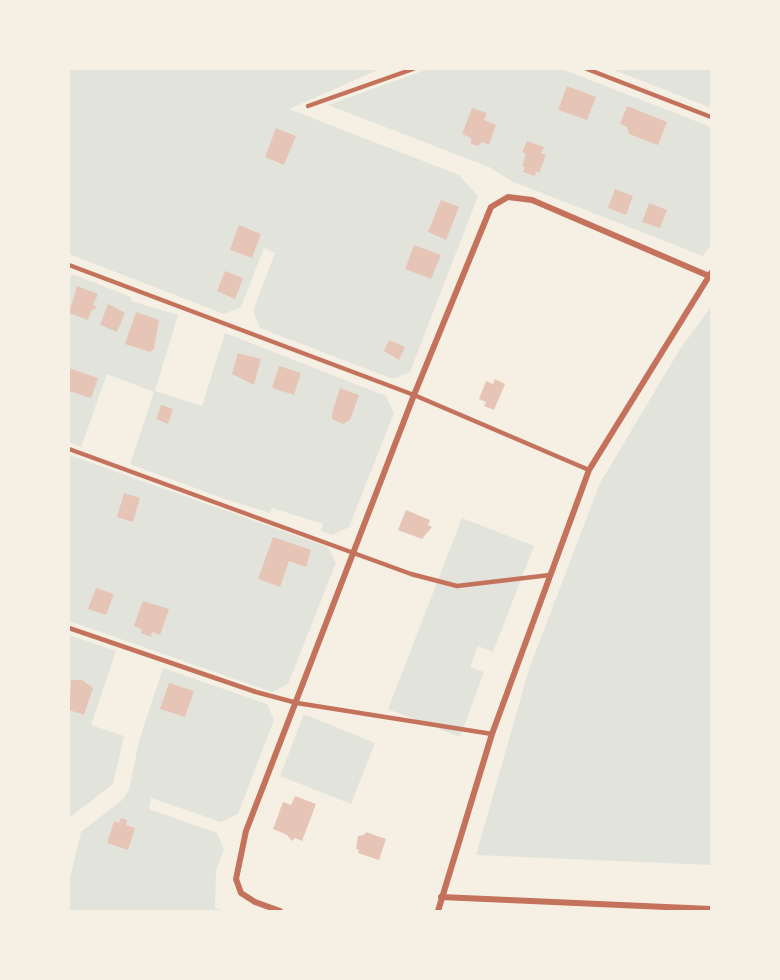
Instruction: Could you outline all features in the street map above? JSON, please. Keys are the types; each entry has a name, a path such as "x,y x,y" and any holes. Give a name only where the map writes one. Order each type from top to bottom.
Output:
{"street":[{"path":"280,911 255,903 241,893 236,879 246,831 414,395 491,207 508,197 532,200 710,274 589,470 492,734 438,911"},
{"path":"441,897 711,909"}],"lane":[{"path":"308,106 413,69"},
{"path":"587,69 711,117"},
{"path":"69,265 414,395 589,470"},
{"path":"69,449 411,574 457,586 550,574"},
{"path":"69,628 256,692 297,703 492,734"}],"shaded area":[{"path":"69,69 380,69 289,109 459,175 478,196 410,372 393,379 260,328 253,311 275,253 264,248 241,307 224,314 69,254"},
{"path":"428,69 562,69 711,127 711,245 703,256 511,181 489,167 328,105"},
{"path":"611,69 711,69 711,108 632,77"},
{"path":"72,274 131,297 131,301 178,315 155,391 202,406 225,333 386,396 394,413 349,527 333,535 321,531 323,524 272,508 270,513 130,464 154,392 107,374 81,447 69,442 69,281"},
{"path":"711,307 711,865 476,855 529,669 600,483 680,349"},
{"path":"69,455 328,547 336,563 288,684 272,692 69,621"},
{"path":"462,518 534,546 493,652 478,646 470,667 484,672 460,737 388,709"},
{"path":"69,635 116,651 91,725 124,736 113,784 69,818"},
{"path":"163,668 267,704 274,720 238,814 221,822 151,798 149,809 217,833 224,849 216,870 215,908 224,911 69,911 69,882 81,832 122,800 129,790 139,741"},
{"path":"304,714 375,743 351,804 280,776"}],"building":[{"path":"567,86 596,97 587,120 558,110"},
{"path":"627,106 667,122 658,145 629,134 627,127 620,124"},
{"path":"472,108 487,113 484,120 496,125 489,145 482,142 478,146 471,144 471,138 462,134"},
{"path":"276,128 296,136 284,165 265,157"},
{"path":"527,141 544,147 541,153 546,155 539,173 536,171 535,176 523,172 525,167 522,166 526,154 522,152"},
{"path":"615,189 633,196 626,215 608,208"},
{"path":"441,200 459,207 446,240 428,232"},
{"path":"649,203 667,210 660,228 642,222"},
{"path":"239,225 261,234 252,258 230,250"},
{"path":"414,245 441,255 431,279 405,269"},
{"path":"225,271 243,278 235,299 217,291"},
{"path":"77,286 98,294 93,305 96,306 95,310 92,309 88,320 69,313"},
{"path":"108,304 125,313 117,332 100,325"},
{"path":"136,312 159,320 154,349 150,352 125,344"},
{"path":"389,340 405,347 399,360 384,351"},
{"path":"238,353 261,359 254,385 232,374"},
{"path":"279,366 301,373 294,395 272,388"},
{"path":"69,368 98,378 91,398 69,391"},
{"path":"495,379 505,384 494,410 484,406 486,402 479,399 486,381 493,384"},
{"path":"340,388 359,395 350,420 343,424 332,419"},
{"path":"161,405 173,409 168,424 156,419"},
{"path":"124,493 140,498 133,522 117,517"},
{"path":"406,510 430,520 428,525 432,527 422,539 398,530"},
{"path":"273,537 311,550 306,567 289,561 280,587 258,579"},
{"path":"96,588 114,594 106,615 88,609"},
{"path":"143,601 169,609 160,635 152,632 151,637 141,633 142,629 134,626"},
{"path":"71,680 82,680 93,688 84,715 69,710"},
{"path":"169,683 194,691 185,717 160,709"},
{"path":"295,796 316,804 302,841 295,838 292,841 287,835 273,829 283,802 291,805"},
{"path":"121,818 127,820 126,825 135,828 128,850 107,843 114,821 119,823"},
{"path":"366,832 386,839 379,860 358,853 359,850 356,849 358,836"}]}
